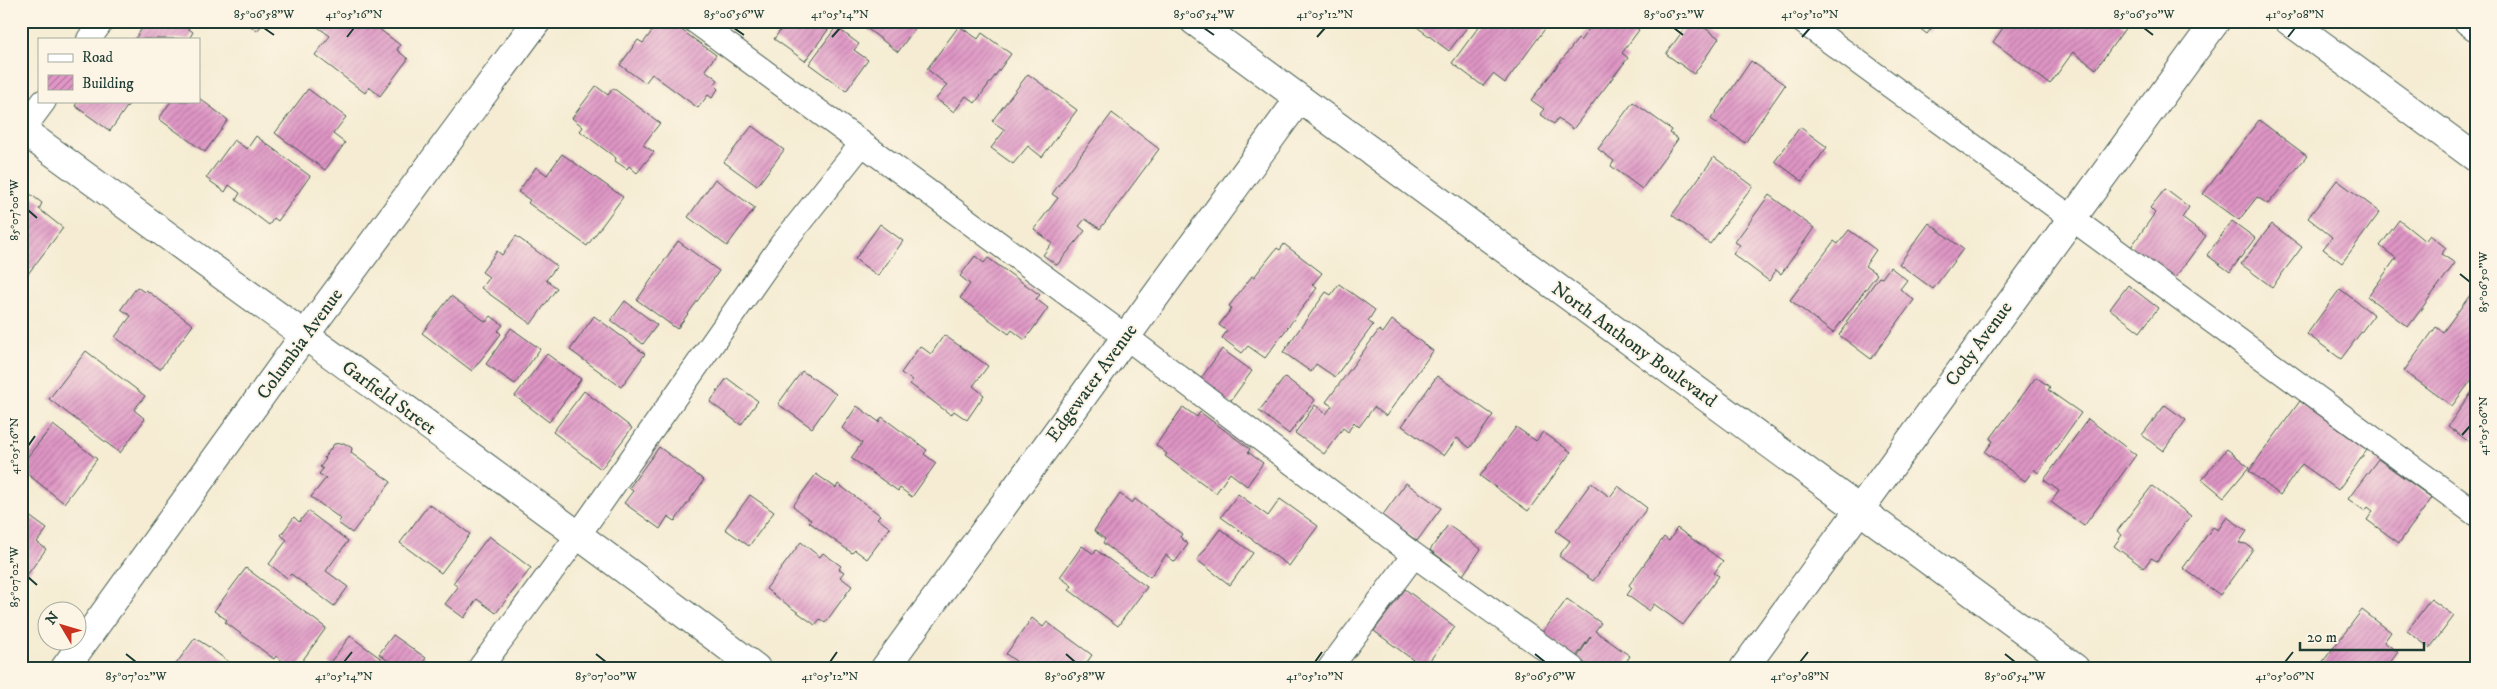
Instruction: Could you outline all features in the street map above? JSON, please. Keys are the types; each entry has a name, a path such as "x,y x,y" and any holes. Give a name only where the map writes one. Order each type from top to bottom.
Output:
{"street":[{"name":"Columbia Avenue","path":"65,668 304,336 537,21"},
{"name":"North Anthony Boulevard","path":"1194,21 2075,668"},
{"name":"Cody Avenue","path":"1744,668 2216,21"},
{"path":"2289,21 2476,158"},
{"path":"2468,21 2476,27"},
{"name":"Edgewater Avenue","path":"885,668 1299,99"},
{"name":"Garfield Street","path":"22,130 579,534 756,668"}],"lane":[{"path":"90,38 102,21"},
{"path":"694,21 1126,337 1414,555 1572,668"},
{"path":"1802,21 2476,514"},
{"path":"22,130 43,102"},
{"path":"480,668 579,534 782,244 861,145"},
{"path":"1330,668 1414,555"}],"building":[{"path":"147,21 178,21 193,32 190,38 136,38"},
{"path":"244,21 265,21 257,31"},
{"path":"318,21 369,21 400,45 397,50 408,59 380,96 369,87 365,93 315,55 330,36 315,25"},
{"path":"660,21 669,21 716,55 705,70 718,80 714,85 718,89 712,98 708,95 698,108 652,74 645,83 620,65 638,40 643,43"},
{"path":"787,21 831,21 833,23 805,61 774,39"},
{"path":"857,21 920,21 898,52"},
{"path":"1409,21 1472,21 1449,51"},
{"path":"1483,21 1540,21 1547,26 1505,83 1493,74 1483,86 1452,63"},
{"path":"1595,21 1628,21 1639,30 1622,53 1628,58 1573,129 1558,118 1554,124 1540,114 1544,109 1531,100 1578,39 1580,41"},
{"path":"1690,21 1695,21 1719,38 1694,74 1666,54"},
{"path":"1910,21 1937,21 1927,34"},
{"path":"2008,21 2118,21 2126,27 2096,69 2073,52 2050,84 1993,42"},
{"path":"959,26 978,39 982,33 1011,54 975,103 966,96 954,112 936,99 947,85 927,69"},
{"path":"836,27 859,44 854,50 868,60 846,91 809,64"},
{"path":"1751,61 1785,85 1745,143 1711,119"},
{"path":"1028,74 1077,110 1042,157 1028,146 1013,164 991,148 1005,130 992,121"},
{"path":"596,86 608,95 613,88 660,123 643,145 654,152 637,173 629,166 627,169 615,161 616,158 580,131 583,127 572,118"},
{"path":"308,89 346,117 333,134 345,143 325,170 275,133"},
{"path":"200,99 228,120 205,152 159,119 170,102 200,102"},
{"path":"77,102 130,102 110,131 75,106"},
{"path":"1633,102 1672,130 1670,133 1678,139 1642,189 1611,166 1614,161 1598,149"},
{"path":"1112,113 1159,149 1100,229 1085,219 1079,226 1085,231 1057,265 1043,255 1052,243 1034,229 1058,198 1052,194"},
{"path":"2259,120 2307,156 2268,204 2257,197 2239,220 2203,194"},
{"path":"752,126 784,150 757,186 724,162"},
{"path":"1800,127 1827,147 1802,181 1775,161"},
{"path":"256,136 310,176 278,221 274,218 269,225 236,200 240,193 229,185 225,192 206,178 234,140 247,149"},
{"path":"562,154 623,197 587,246 528,203 530,200 518,192 536,167 547,175"},
{"path":"1714,157 1753,186 1710,244 1672,215"},
{"path":"715,179 755,208 727,246 688,217"},
{"path":"2337,180 2380,212 2342,263 2323,249 2332,237 2308,218"},
{"path":"21,187 42,203 39,209 63,228 21,283"},
{"path":"2165,189 2189,207 2182,218 2206,236 2174,279 2131,247 2155,213 2150,208"},
{"path":"1769,195 1814,228 1781,274 1776,270 1769,281 1733,254 1740,245 1735,242"},
{"path":"2399,220 2425,241 2430,235 2446,248 2441,254 2455,263 2408,327 2368,297 2396,258 2380,246"},
{"path":"2232,221 2255,238 2230,272 2207,255"},
{"path":"1929,223 1963,249 1933,289 1899,264"},
{"path":"880,224 903,241 878,276 855,259"},
{"path":"2272,224 2302,247 2272,287 2241,264"},
{"path":"1849,230 1876,250 1865,266 1877,274 1833,333 1790,300 1834,241 1838,244"},
{"path":"516,236 557,266 546,280 557,288 531,324 481,288 489,277 482,272 497,251 502,255"},
{"path":"678,241 719,271 677,329 637,300"},
{"path":"1284,244 1322,273 1312,285 1317,288 1265,358 1248,346 1242,353 1222,338 1227,331 1219,325 1232,308 1229,306 1252,276 1254,277 1277,248 1280,250"},
{"path":"975,256 984,263 988,258 1040,295 1036,299 1048,308 1025,340 1012,330 1009,334 960,298 970,284 960,276"},
{"path":"1890,267 1907,280 1900,289 1914,300 1871,359 1839,335 1848,323 1846,322 1879,277 1882,278"},
{"path":"1339,284 1375,310 1368,321 1373,325 1335,377 1316,364 1311,372 1283,352 1326,292 1331,295"},
{"path":"2128,285 2158,308 2140,332 2110,309"},
{"path":"137,287 144,292 146,290 193,325 160,369 115,337 131,316 121,309"},
{"path":"2476,287 2476,374 2452,406 2404,371 2436,327 2443,332"},
{"path":"2340,289 2374,315 2341,359 2307,334"},
{"path":"451,296 486,322 491,316 503,325 498,331 501,334 472,371 422,333"},
{"path":"625,301 657,325 643,344 611,320"},
{"path":"594,316 645,354 621,387 570,350"},
{"path":"1392,320 1433,351 1386,416 1374,407 1359,427 1354,422 1348,432 1343,428 1324,454 1295,433 1315,405 1326,414 1332,406 1326,402 1379,330 1383,333"},
{"path":"511,328 540,349 515,384 486,364"},
{"path":"944,335 988,366 973,386 984,395 967,420 954,411 951,415 910,384 912,380 901,373 920,346 931,354"},
{"path":"1222,349 1252,371 1229,403 1199,381"},
{"path":"86,351 145,396 134,410 145,419 120,453 49,399"},
{"path":"547,354 581,379 549,422 515,396"},
{"path":"802,371 836,394 812,428 778,404"},
{"path":"1437,376 1493,415 1470,448 1457,438 1444,456 1402,426"},
{"path":"1285,377 1315,400 1289,434 1259,411"},
{"path":"2036,377 2050,387 2048,390 2081,413 2038,473 2034,469 2025,481 1985,452 1993,441 1990,439"},
{"path":"727,378 758,401 741,425 710,402"},
{"path":"584,391 632,428 601,469 553,432"},
{"path":"2472,392 2476,395 2476,433 2469,442 2448,426"},
{"path":"2300,401 2367,450 2338,490 2302,464 2280,495 2249,471"},
{"path":"2165,405 2186,420 2163,451 2142,435"},
{"path":"857,406 879,422 882,417 927,450 924,454 936,463 912,497 900,488 898,491 851,458 862,443 842,428"},
{"path":"1183,407 1197,417 1200,412 1250,449 1248,452 1263,463 1247,486 1230,473 1216,493 1165,456 1167,454 1156,445"},
{"path":"2088,419 2136,455 2084,526 2051,502 2059,491 2044,480"},
{"path":"53,425 97,459 64,503 21,469 21,465"},
{"path":"1516,427 1536,441 1543,432 1571,452 1528,511 1480,476"},
{"path":"344,443 352,448 351,453 391,482 352,533 338,523 341,519 311,497 326,478 319,474 323,469 320,467 326,459 324,458 334,444"},
{"path":"659,447 704,480 675,521 668,516 660,529 624,503 633,491 629,488"},
{"path":"2227,449 2249,467 2224,497 2202,479"},
{"path":"2378,459 2432,498 2399,543 2367,520 2373,511 2368,507 2365,511 2348,499"},
{"path":"816,474 836,488 838,484 880,515 877,518 890,528 867,559 855,550 852,553 809,522 811,520 793,506"},
{"path":"1406,483 1441,508 1417,541 1382,516"},
{"path":"1591,483 1610,497 1618,486 1647,508 1593,581 1559,556 1570,541 1556,531"},
{"path":"2152,486 2191,516 2157,561 2151,558 2144,568 2114,546 2122,535 2117,531"},
{"path":"1120,494 1132,503 1135,499 1182,534 1180,537 1188,544 1175,562 1166,555 1150,577 1103,543 1105,539 1094,531"},
{"path":"1238,494 1268,516 1280,499 1318,526 1289,566 1221,517"},
{"path":"750,495 774,512 749,546 725,529"},
{"path":"429,504 470,534 441,573 400,543"},
{"path":"21,510 47,529 37,542 46,549 25,578 21,575"},
{"path":"308,511 348,541 326,571 348,587 334,606 291,574 287,578 269,564 287,540 281,535 294,517 299,522"},
{"path":"2227,517 2247,531 2239,543 2246,544 2253,549 2220,595 2183,568 2213,527 2218,530"},
{"path":"1448,525 1481,549 1463,575 1430,550"},
{"path":"1677,528 1723,561 1714,573 1719,576 1683,625 1654,604 1649,611 1627,595 1632,588 1629,585 1664,537 1669,541"},
{"path":"1220,529 1253,553 1230,585 1197,560"},
{"path":"489,536 531,568 496,613 477,599 464,618 445,604 458,587 453,583"},
{"path":"801,542 820,557 823,553 841,566 839,569 844,572 840,577 852,586 825,623 820,619 815,625 766,589"},
{"path":"1082,546 1094,554 1096,550 1147,587 1118,626 1069,590 1072,586 1060,577"},
{"path":"246,568 326,628 297,668 292,668 276,656 274,659 225,622 227,620 214,611"},
{"path":"1405,589 1455,627 1424,668 1374,631"},
{"path":"1567,599 1601,623 1595,631 1630,656 1622,668 1592,668 1577,658 1591,636 1575,658 1542,633"},
{"path":"2431,599 2454,616 2430,648 2407,631"},
{"path":"2362,610 2391,632 2384,642 2398,652 2386,668 2318,668"},
{"path":"1032,618 1043,627 1047,622 1092,655 1083,668 1017,668 1014,666 1017,662 1006,654"},
{"path":"393,635 426,658 419,668 398,668 379,654"},
{"path":"350,636 383,660 377,668 334,668 329,664"},
{"path":"195,638 237,668 181,668 176,664"}]}
